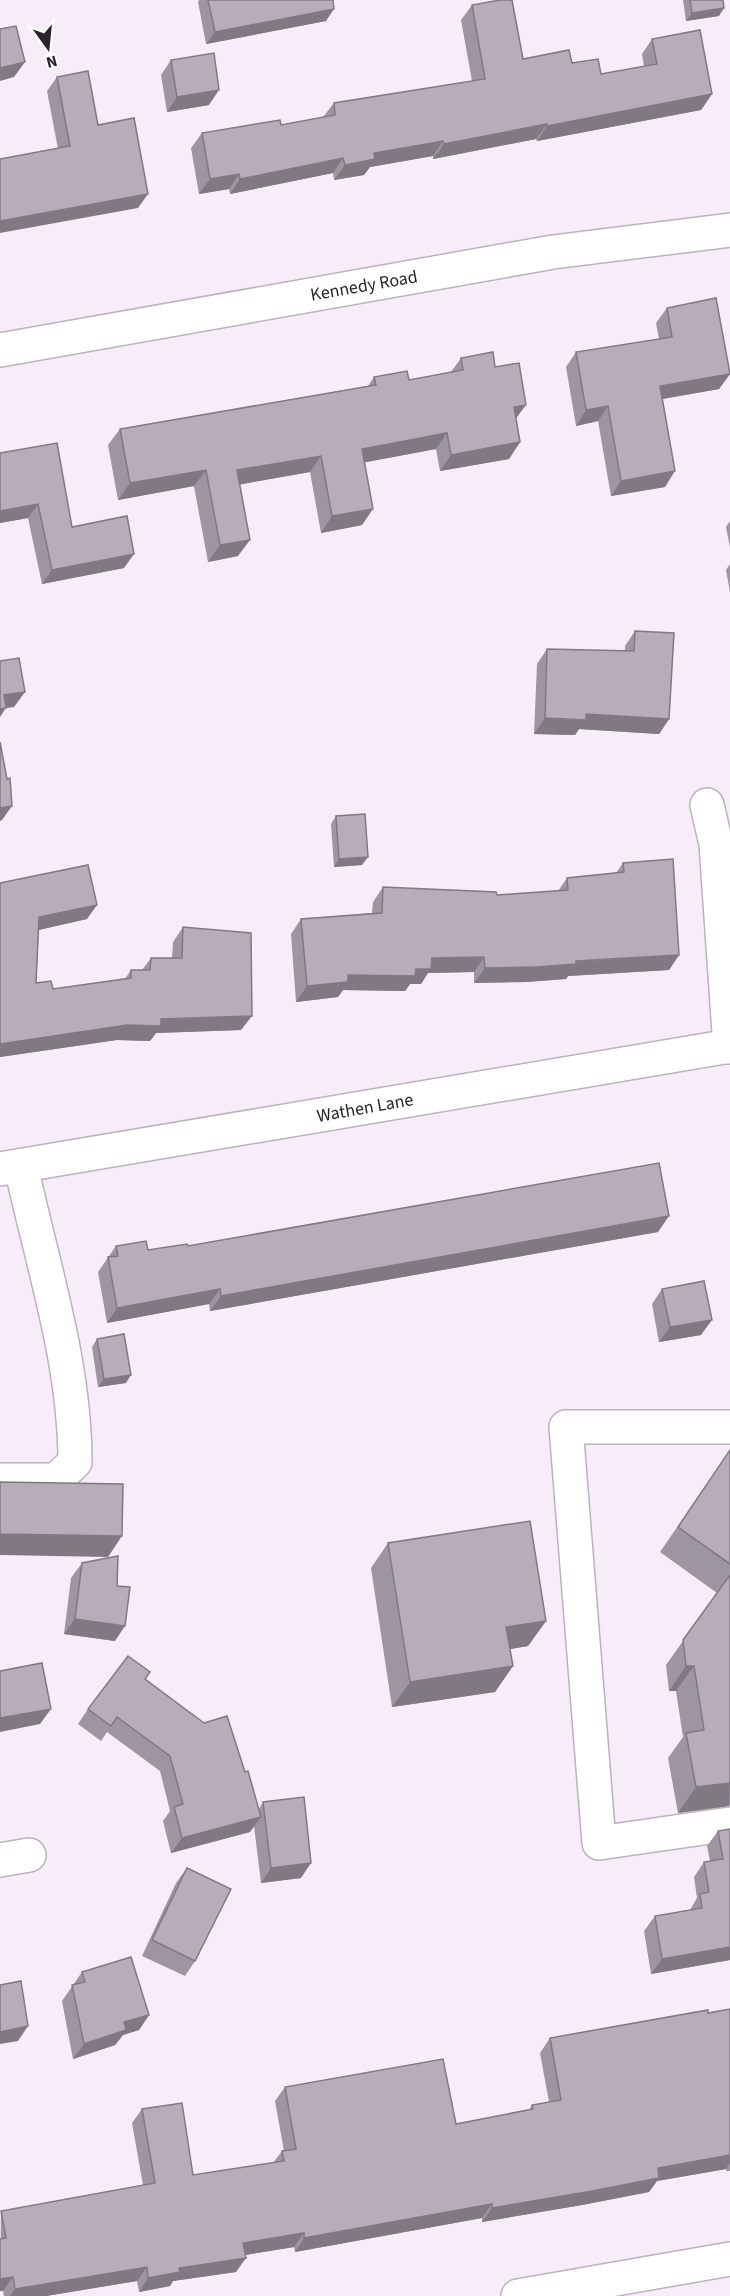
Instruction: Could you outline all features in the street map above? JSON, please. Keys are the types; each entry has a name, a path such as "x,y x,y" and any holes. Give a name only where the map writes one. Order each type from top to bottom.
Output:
{"street":[{"name":"Kennedy Road","path":"0,350 554,252 730,230"},
{"path":"707,805 723,843 730,1046"},
{"name":"Wathen Lane","path":"11,1168 730,1046"},
{"path":"0,1480 56,1480 75,1462 75,1425 64,1346 11,1168"},
{"path":"730,1427 566,1427 599,1843 730,1824"},
{"path":"519,2296 730,2259"}],"building":[{"path":"208,0 333,0 334,9 215,32"},
{"path":"512,0 523,59 569,50 572,63 598,59 601,74 657,64 652,39 700,30 712,94 444,144 443,141 374,153 375,159 345,165 343,158 240,179 239,174 210,179 202,133 280,120 281,125 335,115 334,103 485,79 472,5"},
{"path":"690,0 723,0 724,8 692,13"},
{"path":"16,26 25,62 0,68 0,29"},
{"path":"214,53 219,90 177,97 171,60"},
{"path":"88,71 98,125 134,118 148,194 0,221 0,159 70,146 57,77"},
{"path":"716,298 730,374 660,386 675,471 621,481 608,406 586,410 576,352 672,337 667,308"},
{"path":"493,352 495,367 519,363 526,405 514,407 520,442 451,455 447,433 362,449 373,509 332,516 321,456 237,470 250,540 220,545 206,470 130,483 120,429 376,385 374,377 407,371 409,380 463,370 461,358"},
{"path":"57,443 72,527 127,516 134,554 52,570 38,504 0,511 0,453"},
{"path":"635,631 674,633 669,719 586,714 586,720 545,718 547,649 634,651"},
{"path":"19,658 25,692 4,695 6,708 0,709 0,661"},
{"path":"0,742 7,779 10,778 12,806 0,808"},
{"path":"365,814 368,857 339,859 336,816"},
{"path":"673,859 679,955 576,961 576,964 537,967 485,968 484,957 432,958 431,969 416,969 415,976 348,975 348,982 307,986 301,919 382,913 383,887 496,892 497,895 568,890 567,878 624,872 623,863"},
{"path":"88,865 97,905 39,917 36,983 51,981 53,989 131,978 131,970 150,970 151,958 182,958 183,927 251,933 252,1016 161,1019 161,1026 127,1025 0,1044 0,883"},
{"path":"659,1163 669,1216 221,1296 220,1289 117,1308 108,1257 118,1256 116,1246 146,1241 148,1250 187,1244 188,1246"},
{"path":"704,1281 712,1320 670,1327 662,1289"},
{"path":"124,1334 131,1375 104,1379 97,1339"},
{"path":"730,1450 730,1564 678,1527"},
{"path":"0,1482 123,1484 122,1536 0,1534"},
{"path":"530,1521 546,1621 506,1627 513,1666 410,1682 388,1543"},
{"path":"118,1556 117,1586 130,1587 125,1626 75,1619 82,1563"},
{"path":"730,1575 730,1783 696,1787 686,1733 704,1730 694,1666 686,1666 683,1640"},
{"path":"128,1656 150,1672 145,1679 204,1723 227,1716 245,1772 248,1771 261,1817 182,1838 174,1807 183,1804 170,1756 117,1717 111,1726 88,1709"},
{"path":"42,1663 51,1709 0,1718 0,1671"},
{"path":"304,1797 311,1863 271,1868 263,1802"},
{"path":"730,1829 730,1947 662,1959 655,1916 702,1908 700,1894 709,1892 704,1862 723,1859 718,1831"},
{"path":"187,1868 231,1889 195,1961 152,1940"},
{"path":"131,1957 149,2015 124,2022 126,2030 84,2044 72,1985 85,1982 82,1972"},
{"path":"21,1981 28,2026 0,2032 0,1985"},
{"path":"730,2009 730,2155 658,2168 659,2178 592,2191 492,2208 492,2204 304,2238 304,2233 243,2243 246,2258 179,2268 180,2272 148,2278 147,2267 15,2289 13,2277 0,2279 0,2239 6,2238 1,2211 155,2183 142,2109 182,2103 193,2175 284,2161 282,2151 296,2149 285,2087 443,2059 456,2124 533,2109 532,2105 561,2100 550,2038 708,2010 708,2013"}]}
